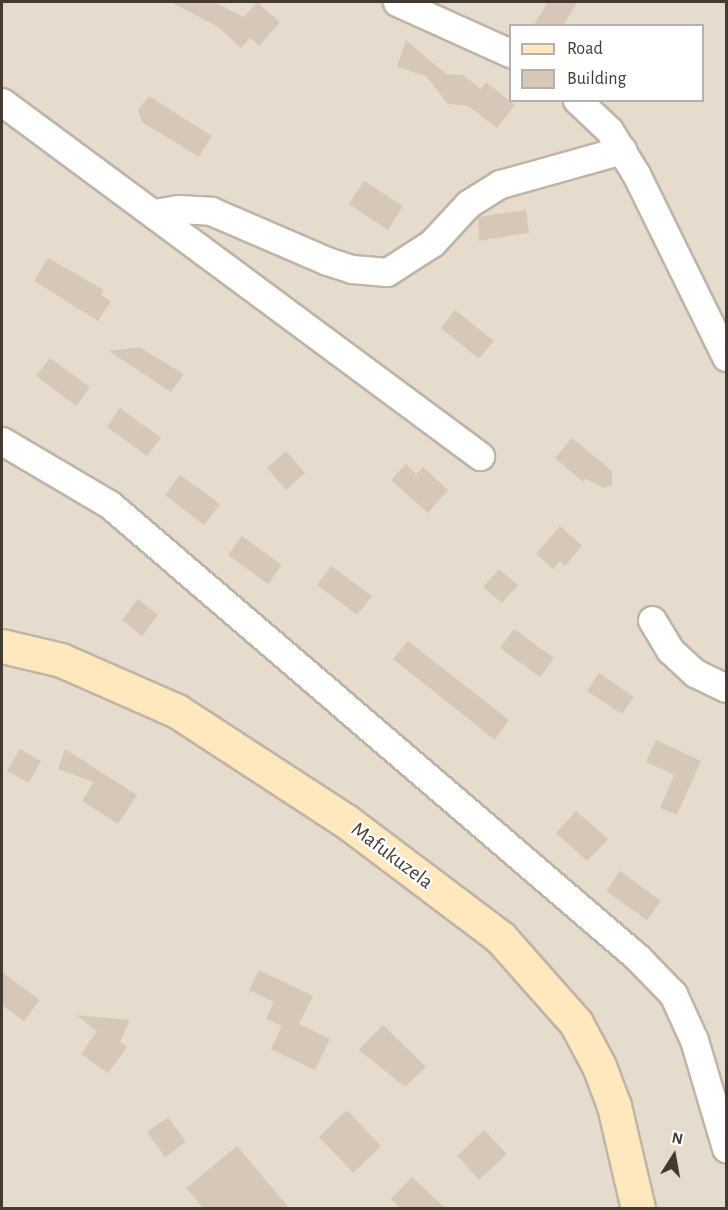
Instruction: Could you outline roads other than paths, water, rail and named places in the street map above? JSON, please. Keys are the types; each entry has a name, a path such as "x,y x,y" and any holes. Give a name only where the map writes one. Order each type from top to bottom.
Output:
{"main road":[{"name":"Mafukuzela","path":"2,646 62,660 177,711 346,821 500,937 576,1023 599,1066 614,1106 638,1209"}],"street":[{"path":"397,2 509,53"},
{"path":"2,102 155,213 480,456"},
{"path":"580,102 609,130 622,150 650,199 726,357"},
{"path":"155,213 178,209 211,211 327,261 352,269 387,272 432,243 468,204 500,184 622,150"},
{"path":"2,441 110,504 637,957 673,994 694,1040 726,1148"},
{"path":"652,620 670,650 695,673 726,688"}]}
